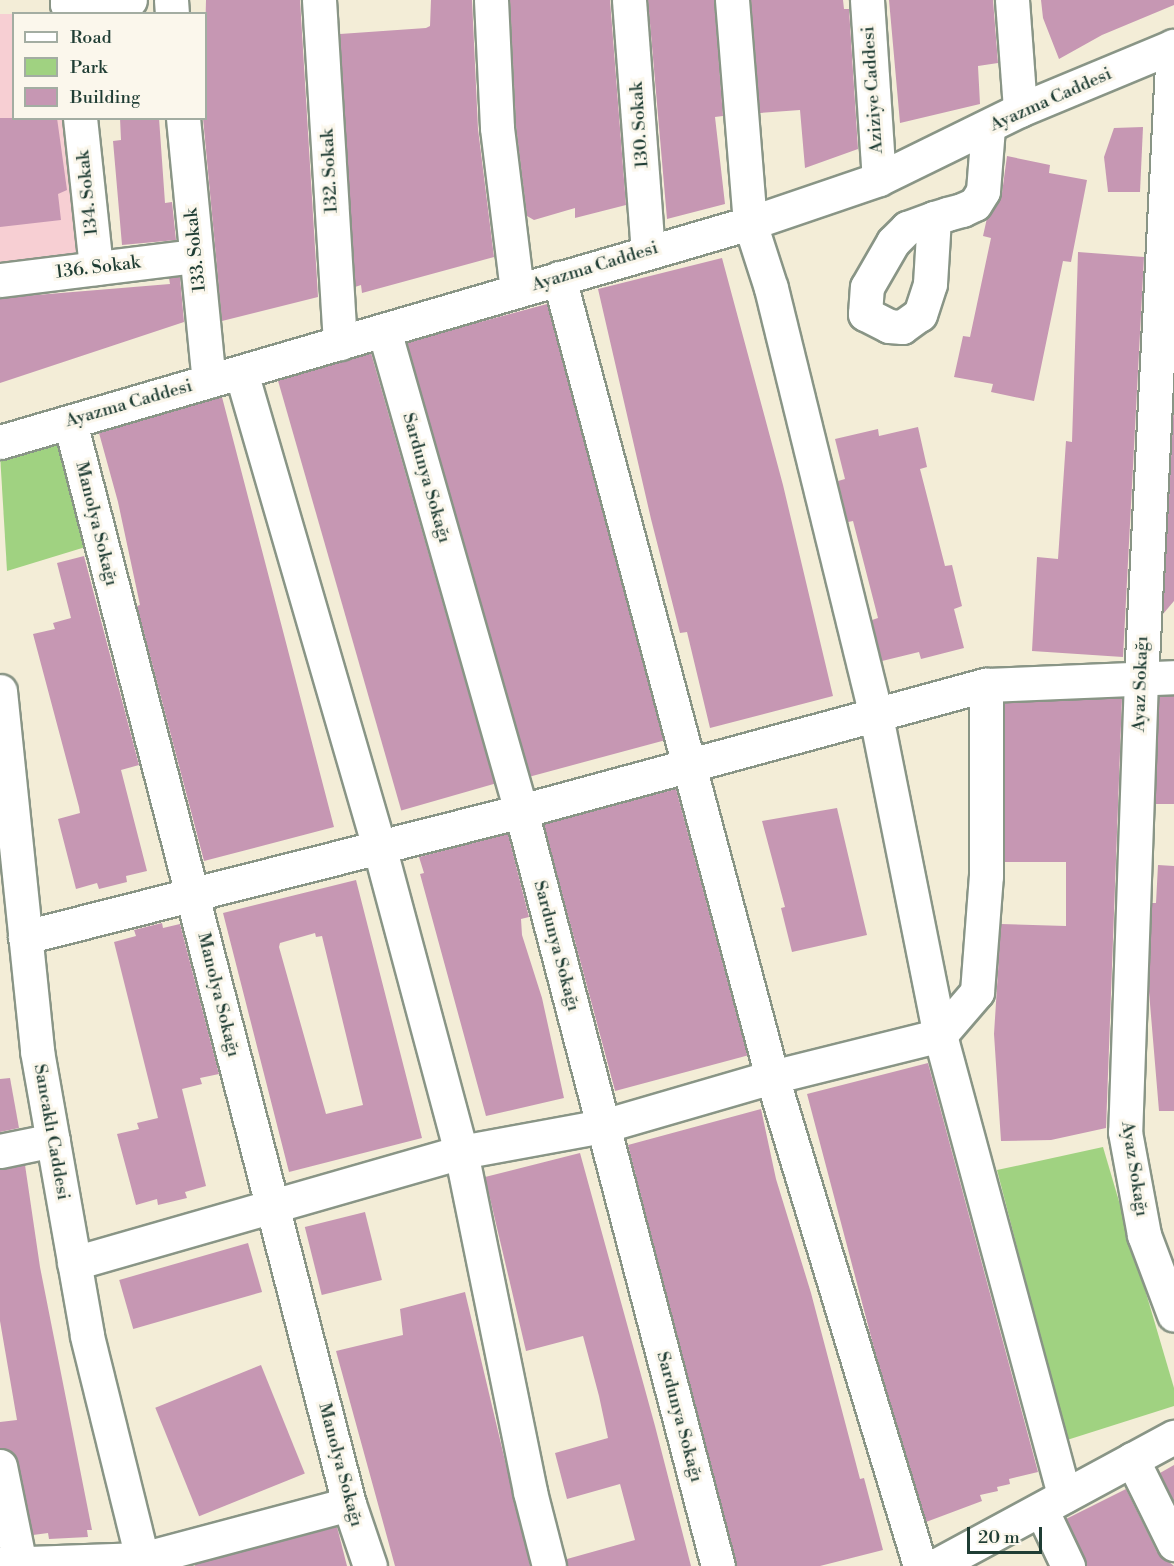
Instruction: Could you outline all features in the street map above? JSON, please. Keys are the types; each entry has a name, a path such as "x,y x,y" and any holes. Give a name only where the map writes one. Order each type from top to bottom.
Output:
{"street":[{"path":"68,6 130,0"},
{"name":"132. Sokak","path":"319,0 340,343"},
{"path":"491,0 497,128 518,290"},
{"name":"130. Sokak","path":"629,0 648,250"},
{"path":"732,0 750,223 771,288 876,716 940,1035 1068,1566"},
{"name":"Aziziye Caddesi","path":"867,0 879,179"},
{"path":"1012,0 1020,111"},
{"name":"Ayazma Caddesi","path":"0,442 648,250 750,223 879,179 1020,111 1173,46"},
{"name":"Ayaz Sokağı","path":"1173,46 1141,679 1125,1132 1144,1235 1174,1315"},
{"name":"134. Sokak","path":"80,120 96,268"},
{"name":"133. Sokak","path":"183,120 209,381"},
{"path":"934,218 975,204 983,191 988,127"},
{"name":"136. Sokak","path":"0,280 196,256"},
{"path":"559,278 772,1077 920,1566"},
{"name":"Sardunya Sokağı","path":"384,330 521,811 718,1566"},
{"path":"241,372 379,846 461,1152 530,1492 549,1566"},
{"name":"Manolya Sokağı","path":"70,422 349,1504 370,1566"},
{"path":"25,937 521,811 986,685 1174,677"},
{"path":"74,1263 273,1208 461,1152 603,1126 772,1077 940,1035 977,992 986,876 986,685"},
{"name":"Sancaklı Caddesi","path":"0,691 37,1051 87,1336 143,1563"},
{"path":"0,1151 53,1140"},
{"path":"935,1566 1174,1437"},
{"path":"1132,1459 1174,1544"},
{"path":"0,1466 10,1564 143,1563 349,1504"}],"shaded area":[{"path":"0,14 12,14 12,120 65,120 77,255 0,263"}],"green space":[{"path":"64,434 92,545 7,571 0,454"},
{"path":"1103,1147 1174,1388 1174,1406 1067,1440 997,1170"}],"building":[{"path":"206,0 300,0 318,297 222,321 203,120 207,120"},
{"path":"431,0 472,0 478,129 494,257 362,293 361,285 355,287 340,34 426,28 430,26"},
{"path":"510,0 610,0 626,205 575,218 575,208 534,220 527,216 516,126"},
{"path":"648,0 714,0 723,116 715,117 725,204 667,219"},
{"path":"751,0 843,0 844,9 849,9 858,149 805,168 800,110 760,113"},
{"path":"889,0 993,0 998,63 978,66 980,104 900,123"},
{"path":"1041,0 1174,0 1174,5 1102,35 1059,59 1043,18"},
{"path":"0,118 57,120 67,190 58,194 61,220 0,227"},
{"path":"120,120 159,120 165,203 172,202 176,240 122,245 113,141 121,140"},
{"path":"1143,127 1140,192 1108,192 1104,157 1114,128"},
{"path":"1007,156 1050,165 1049,173 1087,180 1071,262 1063,261 1034,401 991,392 993,384 954,377 963,336 970,337 991,238 983,236 987,218 1002,193"},
{"path":"1078,252 1144,257 1123,657 1032,651 1037,557 1058,559 1066,441 1072,442"},
{"path":"722,258 783,485 833,696 710,728 687,632 680,633 598,289"},
{"path":"180,277 184,322 0,383 0,298 170,284 169,278"},
{"path":"547,304 664,741 524,778 407,342"},
{"path":"371,353 494,784 401,810 278,380"},
{"path":"222,397 334,827 204,861 137,606 140,605 118,502 99,433"},
{"path":"1174,400 1174,601 1163,614"},
{"path":"918,427 927,467 920,469 945,566 952,565 962,606 954,609 964,648 921,659 919,652 882,661 872,620 878,618 853,521 848,522 838,481 845,479 835,439 878,429 879,436"},
{"path":"84,556 139,765 121,770 147,871 126,876 127,882 99,889 97,883 76,889 58,819 80,813 79,807 33,634 55,629 53,623 71,618 57,563"},
{"path":"1159,696 1174,696 1174,804 1155,804"},
{"path":"1122,698 1106,1128 1051,1140 1001,1141 994,1034 1001,924 1066,926 1066,862 1005,862 1005,703"},
{"path":"676,789 747,1056 615,1091 544,824"},
{"path":"837,808 867,935 792,952 781,908 785,907 762,821"},
{"path":"508,834 529,917 521,919 522,935 542,998 564,1098 486,1116 420,874 424,873 419,857"},
{"path":"1158,865 1174,866 1174,1111 1159,1111 1149,992 1152,903 1156,903"},
{"path":"356,880 422,1138 289,1172 223,913","holes":["315,933 316,937 322,936 363,1105 326,1114 279,947 280,943"]},
{"path":"162,923 163,928 180,924 219,1074 200,1078 202,1084 182,1089 206,1186 185,1192 187,1198 158,1205 157,1199 136,1205 117,1134 139,1129 137,1123 158,1118 114,942 136,936 134,930"},
{"path":"928,1063 1038,1472 1009,1479 1010,1484 997,1487 998,1491 980,1495 982,1501 926,1522 874,1348 807,1094"},
{"path":"10,1078 19,1128 0,1132 0,1079"},
{"path":"761,1109 776,1179 811,1293 860,1479 864,1478 883,1550 820,1566 736,1566 628,1145"},
{"path":"580,1153 691,1566 567,1566 567,1559 635,1540 620,1484 567,1499 555,1453 608,1438 599,1396 583,1336 526,1351 485,1177"},
{"path":"25,1165 40,1267 92,1530 87,1530 88,1537 49,1539 48,1533 33,1535 18,1462 14,1453 0,1448 0,1422 17,1420 0,1321 0,1169"},
{"path":"365,1212 382,1280 322,1295 305,1227"},
{"path":"248,1243 262,1292 133,1329 119,1280"},
{"path":"465,1292 530,1566 395,1566 336,1351 403,1335 400,1309"},
{"path":"261,1365 305,1473 199,1516 155,1408"},
{"path":"1174,1465 1174,1502 1160,1473"},
{"path":"1126,1489 1157,1552 1174,1566 1087,1566 1066,1519"},
{"path":"337,1527 347,1566 195,1566 195,1564"}]}
